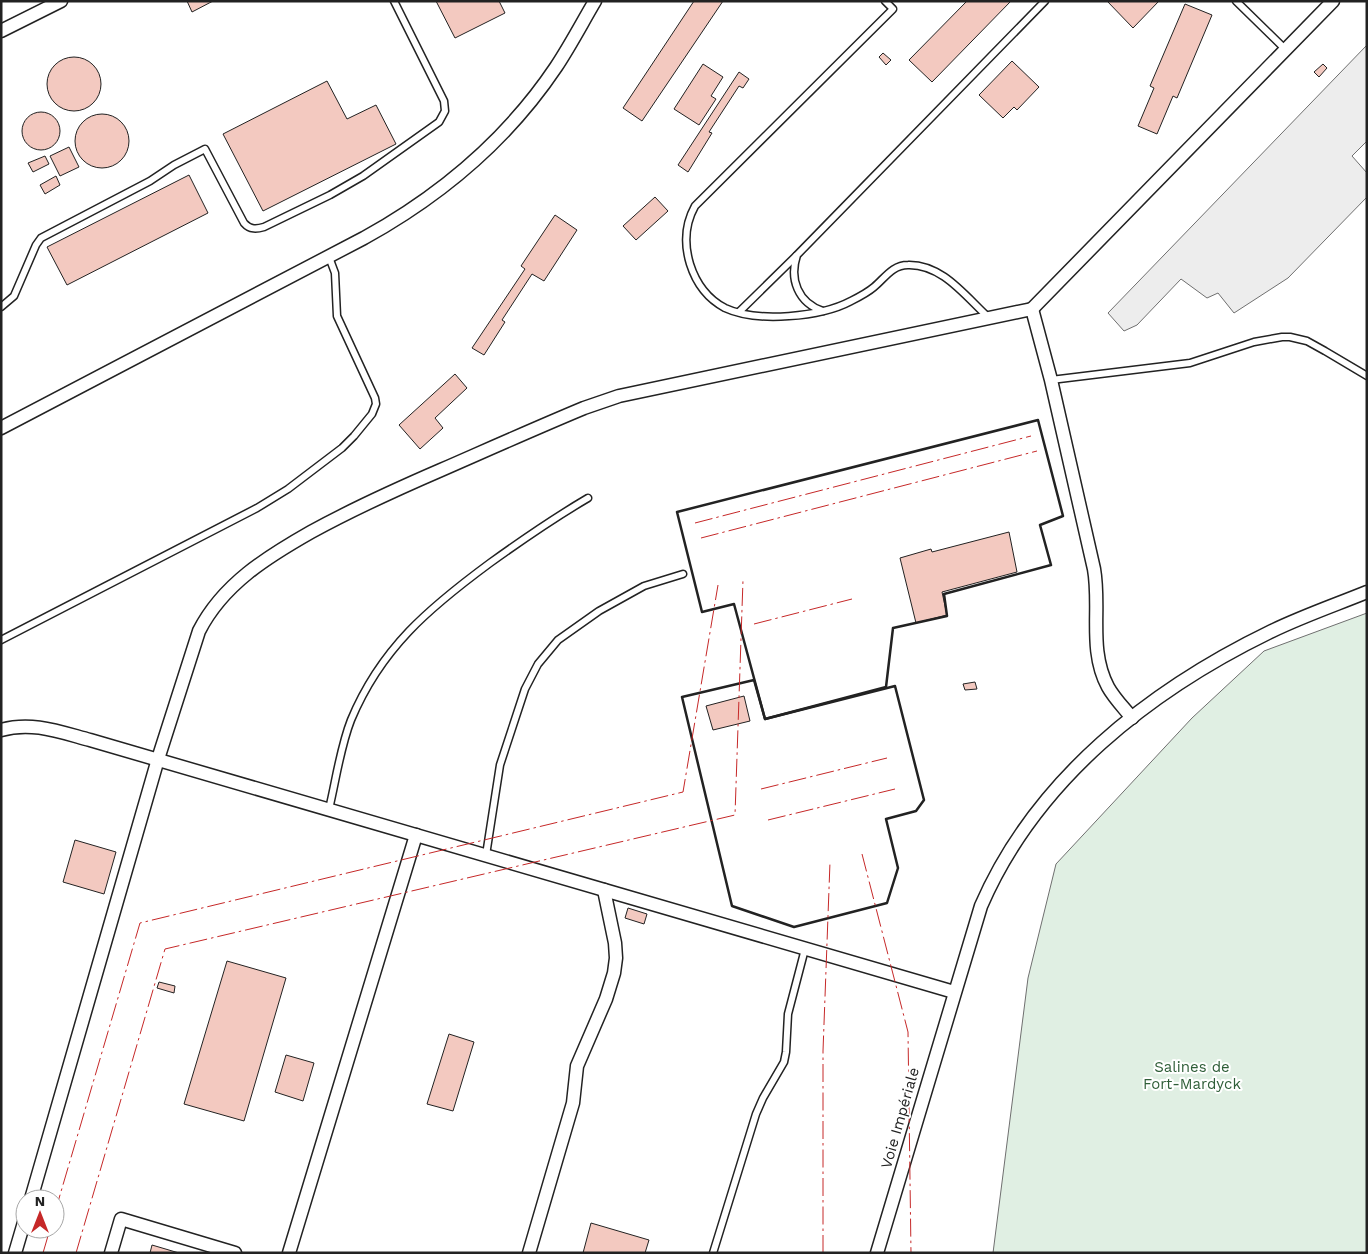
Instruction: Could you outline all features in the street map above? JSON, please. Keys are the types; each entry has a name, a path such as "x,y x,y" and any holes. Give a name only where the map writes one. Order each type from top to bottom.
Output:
{"street":[{"path":"1,31 61,1"},
{"path":"1,428 378,231 419,205 453,180 483,153 522,110 552,74 567,51 594,1"},
{"path":"34,1189 158,759 197,637 215,605 232,586 262,562 342,515 568,415 619,396 1032,309 1333,1"},
{"path":"1032,309 1051,380 1094,569 1097,593 1096,632 1101,665 1106,682 1132,718"},
{"name":"Voie Impériale","path":"877,1253 981,906 1014,842 1043,804 1071,772 1101,743 1181,682 1246,645 1299,619 1367,592"},
{"path":"1,730 19,726 41,727 158,759 954,992"},
{"path":"289,1253 416,835"},
{"path":"529,1253 573,1103 576,1066 612,982 615,950 604,890"},
{"path":"111,1253 121,1219 235,1253"},
{"path":"15,1253 19,1239"}],"lane":[{"path":"1,307 14,296 36,245 41,238 150,181 174,165 205,149 244,223 257,229 330,195 363,176 439,122 445,111 444,102 394,1"},
{"path":"886,1 893,10 696,206 689,218 686,231 688,255 697,280 705,292 725,308 739,312 780,316 824,312 858,298 874,287 895,268 913,265 928,268 944,276 989,318"},
{"path":"739,312 1045,1"},
{"path":"1236,1 1286,50"},
{"path":"797,255 794,274 798,292 801,298 811,306 824,312"},
{"path":"1,640 257,508 304,478 342,448 370,418 376,404 374,393 337,316 335,273 329,257"},
{"path":"1051,380 1180,365 1254,342 1282,337 1307,341 1367,376"},
{"path":"329,809 350,723 375,674 402,636 436,604 468,579 540,527 588,498"},
{"path":"486,855 500,765 525,689 542,658 558,640 599,611 644,586 683,574"},
{"path":"714,1253 756,1114 784,1062 788,1014 805,949"}],"green space":[{"name":"Salines de Fort-Mardyck","path":"1367,613 1367,1253 993,1253 1028,978 1056,864 1192,718 1264,651"}],"shaded area":[{"path":"1367,45 1367,141 1352,156 1367,173 1367,197 1288,278 1234,313 1218,293 1207,298 1181,279 1137,325 1124,331 1108,313"}],"building":[{"path":"187,1 213,1 192,12"},
{"path":"436,1 499,1 505,13 455,38"},
{"path":"694,1 723,1 642,121 623,108"},
{"path":"967,1 1011,1 932,82 909,60"},
{"path":"1107,1 1159,1 1133,28"},
{"path":"1185,4 1212,15 1177,98 1173,96 1157,134 1138,126 1154,88 1150,86"},
{"path":"883,53 891,60 886,65 879,57"},
{"path":"69,57 79,57 89,61 97,69 101,84 97,99 89,107 79,111 69,111 59,107 51,99 47,89 47,79 51,69 59,61"},
{"path":"1012,61 1039,87 1017,110 1014,107 1003,118 979,95"},
{"path":"703,64 723,77 711,96 716,99 699,125 674,109"},
{"path":"1323,64 1327,68 1319,77 1314,72"},
{"path":"739,72 749,79 743,88 739,86 709,132 712,133 688,172 678,165"},
{"path":"327,81 347,119 376,105 396,144 263,211 223,134"},
{"path":"41,112 48,113 54,118 59,124 59,138 54,144 48,149 41,150 34,149 28,144 23,138 22,131 23,124 28,118 34,113"},
{"path":"102,114 112,116 121,122 127,131 129,141 127,151 121,160 112,166 102,168 92,166 83,160 77,151 75,141 77,131 83,122 92,116"},
{"path":"69,147 79,167 60,176 50,156"},
{"path":"45,156 49,164 33,172 28,163"},
{"path":"189,175 208,213 67,285 47,247"},
{"path":"56,176 60,185 45,194 40,185"},
{"path":"655,197 668,211 636,240 623,226"},
{"path":"555,215 577,230 544,281 532,274 502,320 505,322 484,355 472,348 525,269 521,266"},
{"path":"455,374 467,388 435,418 443,428 420,449 399,425"},
{"path":"1009,532 1017,572 942,592 947,615 916,623 900,558 931,549 932,552"},
{"path":"975,682 977,689 965,690 963,684"},
{"path":"744,696 750,721 713,730 706,706"},
{"path":"75,840 116,852 104,894 63,882"},
{"path":"628,908 647,914 644,924 625,918"},
{"path":"227,961 286,978 244,1121 184,1104"},
{"path":"159,982 175,986 174,993 157,988"},
{"path":"449,1034 474,1042 453,1111 427,1104"},
{"path":"286,1055 314,1063 303,1101 275,1092"},
{"path":"591,1223 649,1240 645,1253 583,1253"},
{"path":"152,1245 179,1253 150,1253"}],"wall":[{"path":"1038,420 1063,516 1040,525 1051,565 944,594 947,616 893,628 886,687 765,719 734,604 702,612 677,512 1038,420"},
{"path":"754,680 765,719 895,686 924,800 916,811 886,819 898,868 887,903 794,927 732,906 682,697 754,680"}],"power":[{"path":"695,523 1031,436"},
{"path":"701,538 1037,451"},
{"path":"76,1253 165,949 735,815 743,580"},
{"path":"62,1189 140,923 683,792 718,585"},
{"path":"754,624 852,599"},
{"path":"761,789 887,758"},
{"path":"768,820 895,789"},
{"path":"862,854 908,1032 911,1253"},
{"path":"823,1253 823,1051 830,862"},
{"path":"43,1253 47,1239"}]}
